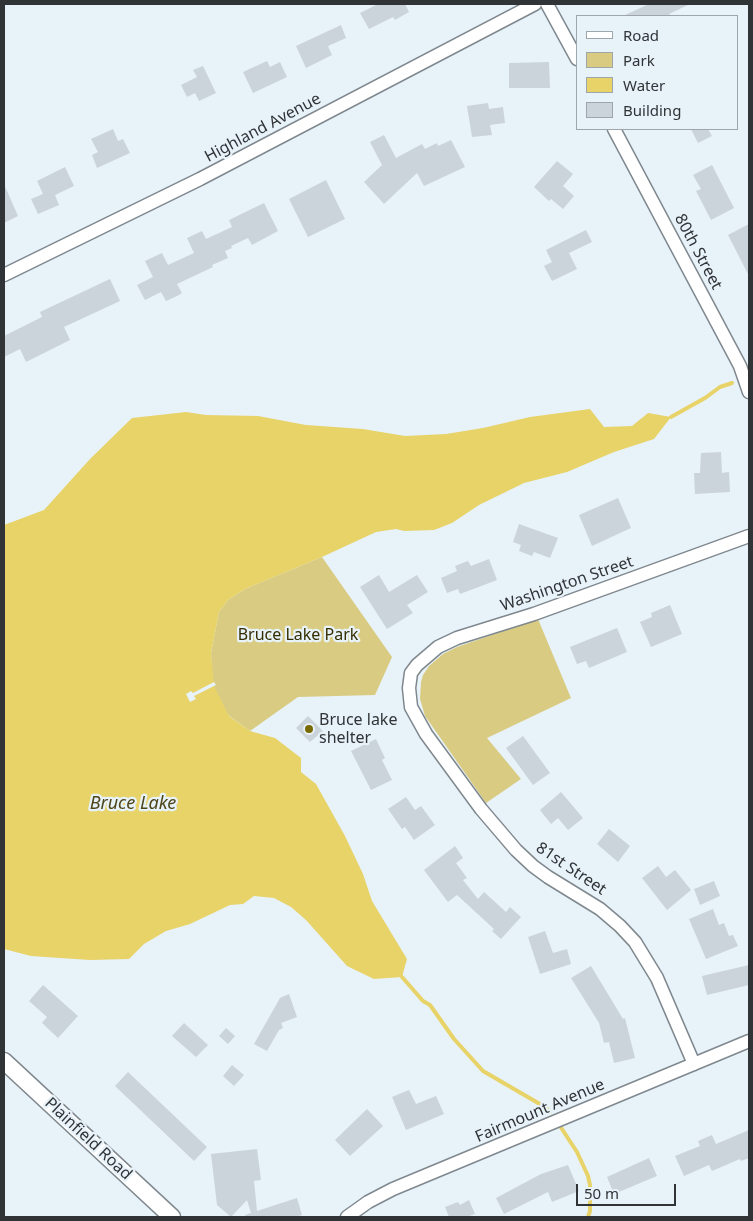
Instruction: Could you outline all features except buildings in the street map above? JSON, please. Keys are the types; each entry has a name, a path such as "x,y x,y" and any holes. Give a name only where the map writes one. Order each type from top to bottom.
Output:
{"main road":[{"name":"Plainfield Road","path":"4,1061 172,1217"}],"street":[{"name":"Highland Avenue","path":"4,276 200,179 534,4"},
{"path":"547,4 576,57"},
{"name":"80th Street","path":"615,130 740,366 749,392"},
{"name":"Washington Street","path":"410,680 411,673 417,664 438,647 456,638 534,614 749,536"},
{"name":"81st Street","path":"410,680 409,694 411,707 421,726 463,786 516,850 548,877 600,909 635,942 657,978 694,1064"},
{"name":"Fairmount Avenue","path":"347,1217 368,1202 393,1189 749,1042"}],"green space":[{"name":"Bruce Lake Park","path":"322,557 392,657 375,695 298,697 250,731 228,715 213,686 211,653 219,612 228,600 245,589"},
{"path":"538,619 571,698 487,738 521,779 486,803 425,716 420,699 421,682 429,666 443,654 457,647"}],"water":[{"name":"Bruce Lake","path":"590,409 604,427 632,426 648,413 671,417 654,439 614,452 567,472 524,483 479,505 452,523 434,530 404,531 396,529 376,532 245,589 228,600 219,612 211,653 214,686 229,716 250,731 275,738 301,758 301,772 316,784 345,836 363,874 372,901 407,959 402,977 374,979 347,966 306,920 291,907 274,898 254,896 243,904 230,905 190,924 166,931 144,944 129,959 90,960 31,956 4,949 4,525 44,510 90,459 132,418 186,412 206,415 258,416 306,425 363,429 405,436 446,434 530,417"}],"pier":[{"path":"214,682 216,685 194,696 196,699 190,702 186,694 191,691 193,693"}],"waterway":[{"path":"671,417 705,398 720,387 732,383"},
{"path":"402,977 423,1001 430,1005 454,1039 483,1071 545,1107 550,1112"},
{"path":"558,1123 577,1152 588,1176 590,1185 590,1211 588,1217"}],"place":[{"name":"Bruce lake shelter","path":"309,729"}]}
